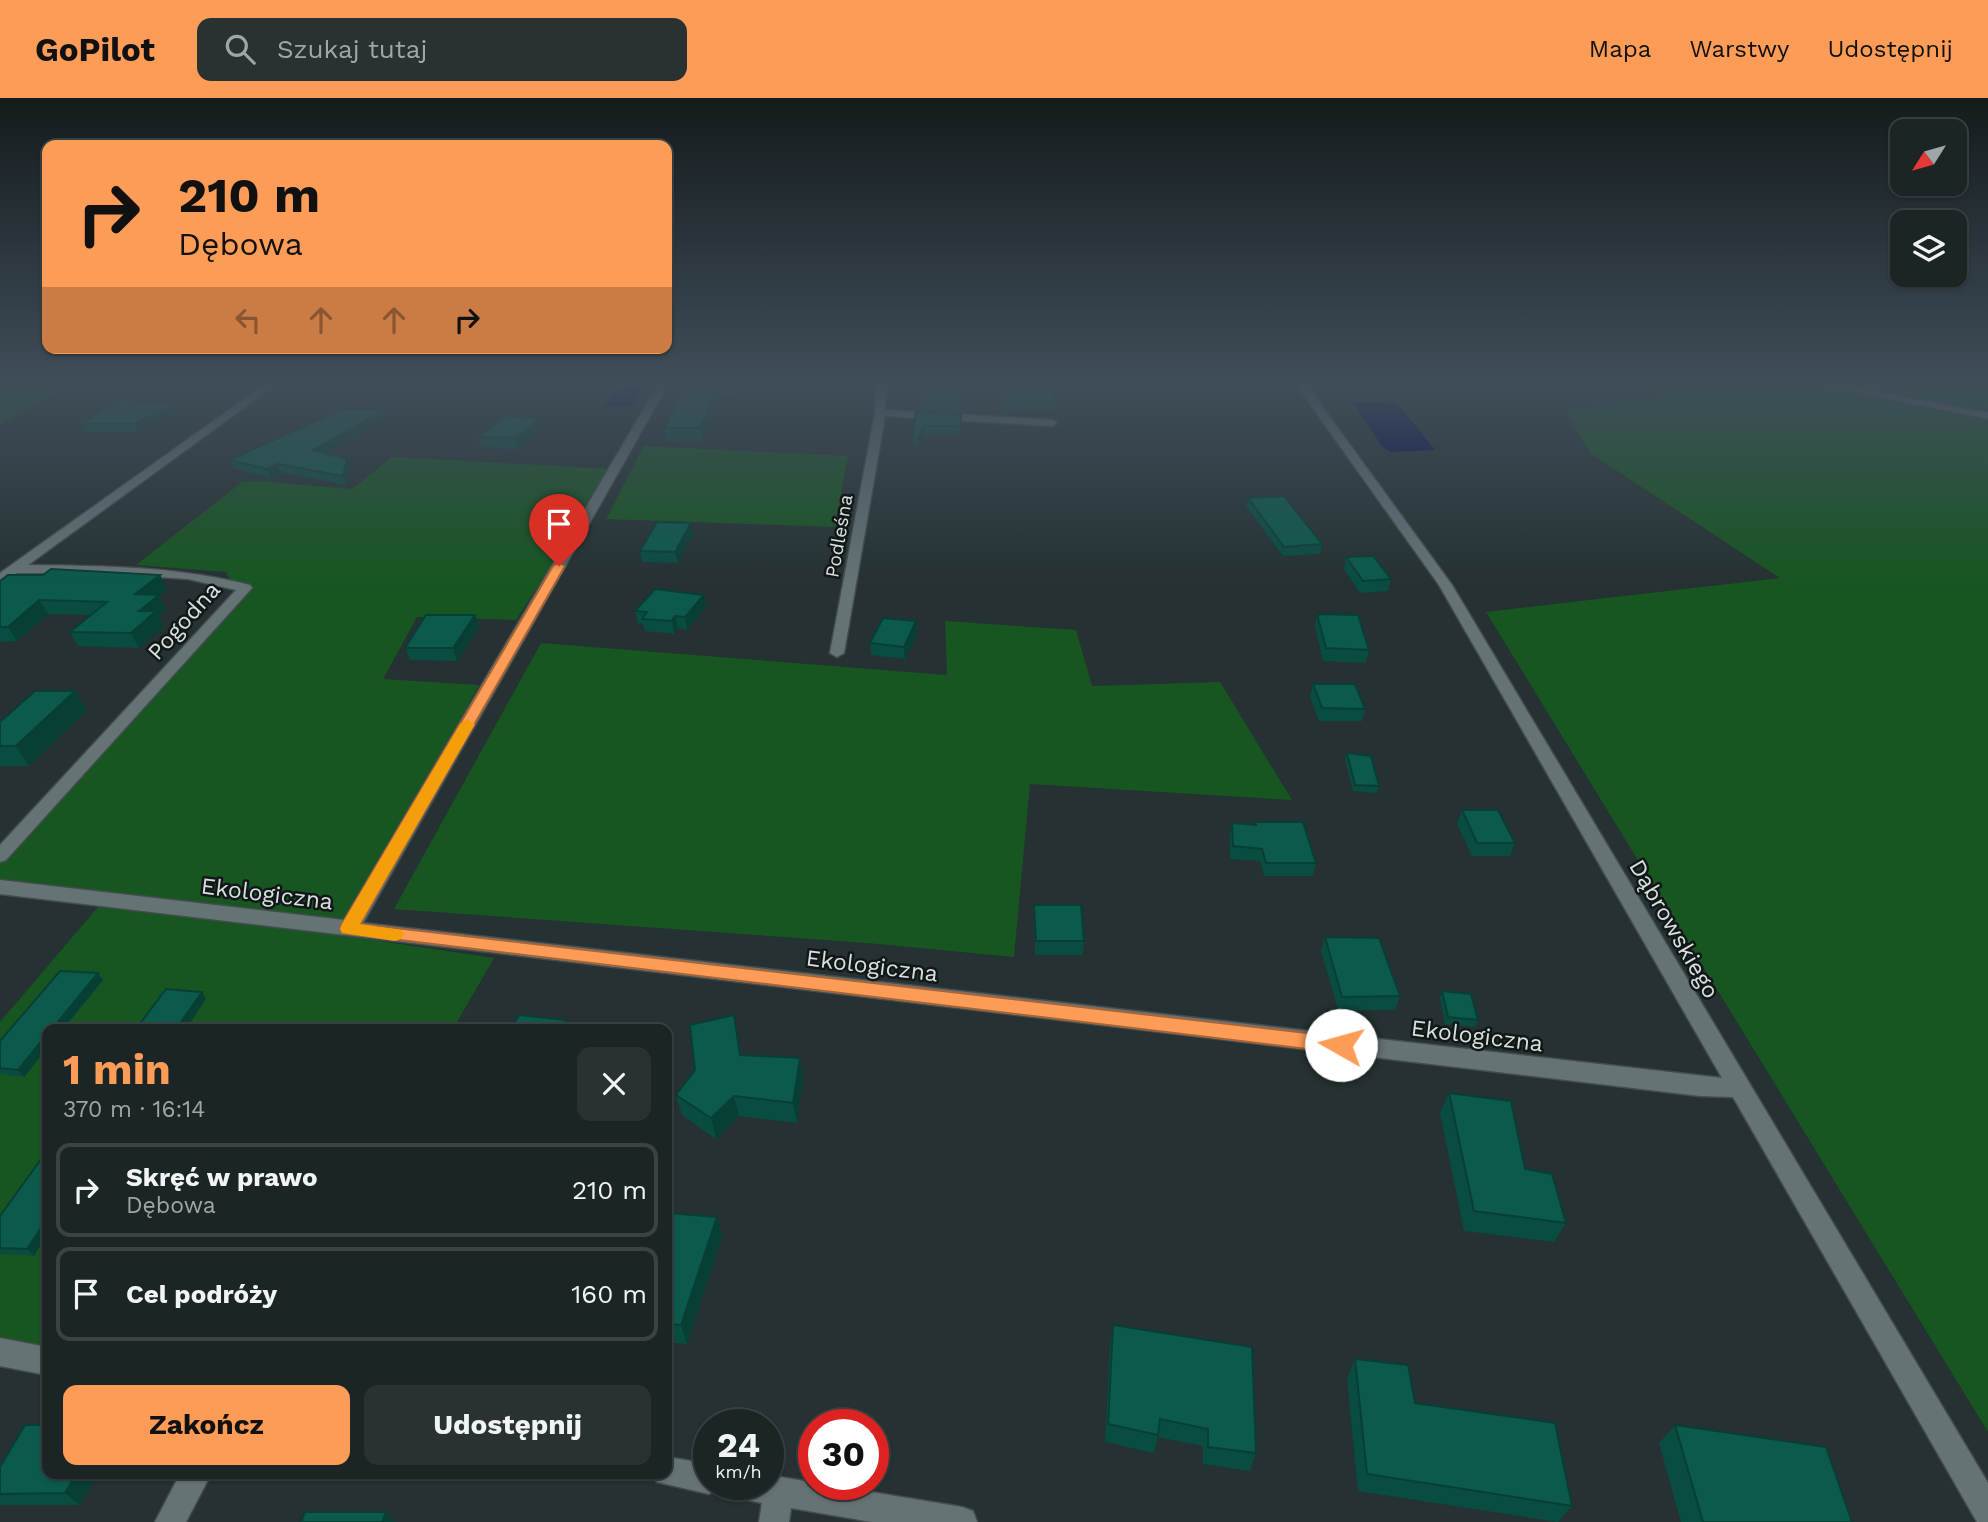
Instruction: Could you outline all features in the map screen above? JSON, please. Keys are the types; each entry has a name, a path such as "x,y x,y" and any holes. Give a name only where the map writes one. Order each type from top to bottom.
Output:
{"street":[{"path":"0,579 181,449"},
{"path":"349,929 626,449"},
{"name":"Podleśna","path":"837,653 873,449"},
{"name":"Dąbrowskiego","path":"1348,449 1445,585 1988,1512"},
{"name":"Pogodna","path":"0,856 245,588 221,580 153,570 14,569"},
{"name":"Ekologiczna","path":"0,887 1700,1087 1739,1088"},
{"path":"0,1352 42,1360"},
{"path":"672,1473 693,1476"},
{"path":"170,1522 193,1479"},
{"path":"784,1493 962,1522"},
{"path":"774,1522 778,1500"}],"green space":[{"path":"642,449 714,449 848,456 835,527 606,519"},
{"path":"1588,449 1988,449 1988,1432 1486,612 1780,578"},
{"path":"392,457 614,469 516,620 417,617 383,679 479,685 349,929 0,886 0,857 247,587 230,580 226,572 136,565 242,482 352,489"},
{"path":"945,621 1076,630 1092,686 1220,682 1292,800 1030,784 1014,957 867,943 394,909 541,643 947,675"},
{"path":"104,900 494,958 456,1024 42,1024 42,1350 0,1344 0,1022"}],"shaded area":[{"path":"1387,449 1435,450 1390,452"}],"building":[{"path":"253,449 314,449 347,459 343,476 278,464 267,469 230,460"},
{"path":"1284,496 1322,544 1284,547 1248,498"},
{"path":"657,522 691,523 675,552 640,551"},
{"path":"1373,556 1391,579 1363,581 1346,557"},
{"path":"51,569 160,575 135,594 159,595 139,611 156,611 131,633 70,632 107,602 39,600 8,627 0,627 0,581 8,575 43,575"},
{"path":"655,589 704,595 685,617 675,616 672,621 642,619 647,612 635,611"},
{"path":"1317,614 1358,615 1369,650 1326,648"},
{"path":"426,615 475,615 453,648 405,648"},
{"path":"883,618 916,621 904,647 870,643"},
{"path":"1313,684 1355,684 1365,709 1322,708"},
{"path":"35,691 75,691 16,746 0,746 0,722"},
{"path":"1347,753 1371,756 1379,786 1355,785"},
{"path":"1462,810 1498,810 1515,843 1477,843"},
{"path":"1255,822 1303,822 1316,863 1266,863 1262,849 1233,846 1232,823 1256,825"},
{"path":"1034,905 1081,905 1084,941 1036,941"},
{"path":"1325,937 1379,938 1400,996 1342,997"},
{"path":"60,971 98,973 56,1024 42,1024 42,1040 18,1070 0,1068 0,1041"},
{"path":"166,989 202,992 180,1024 140,1024"},
{"path":"1442,991 1471,994 1478,1020 1448,1017"},
{"path":"519,1015 566,1020 564,1024 514,1024"},
{"path":"734,1015 740,1055 800,1058 793,1103 734,1096 711,1118 676,1095 695,1070 690,1025"},
{"path":"1449,1093 1511,1101 1525,1169 1552,1174 1566,1223 1474,1211"},
{"path":"42,1158 42,1226 27,1249 0,1248 0,1216"},
{"path":"672,1213 717,1217 681,1325 672,1324"},
{"path":"1113,1325 1252,1347 1256,1453 1208,1447 1208,1429 1160,1419 1158,1435 1108,1424"},
{"path":"1355,1359 1408,1365 1415,1403 1555,1423 1572,1506 1367,1474"},
{"path":"25,1425 42,1425 42,1479 73,1479 65,1493 0,1494 0,1467"},
{"path":"1675,1425 1826,1447 1852,1522 1703,1522"},
{"path":"305,1512 386,1512 382,1522 301,1522"}],"slow traffic":[{"path":"395,934 349,929 467,724"}],"route":[{"path":"559,566 349,929 1341,1045"}]}
